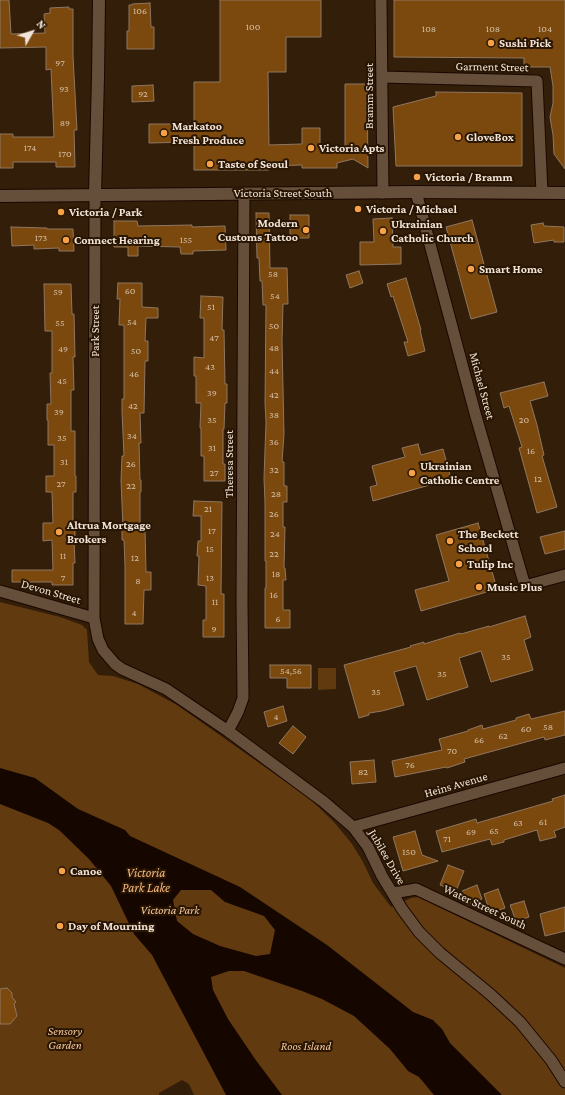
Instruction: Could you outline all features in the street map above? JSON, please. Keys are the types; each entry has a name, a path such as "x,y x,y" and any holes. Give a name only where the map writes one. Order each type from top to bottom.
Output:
{"main road":[{"name":"Park Street","path":"95,194 99,0"},
{"name":"Victoria Street South","path":"0,196 416,192 565,193"}],"street":[{"name":"Bramm Street","path":"381,0 383,193"},
{"name":"Garment Street","path":"382,77 537,81 542,193"},
{"name":"Michael Street","path":"416,192 475,413 525,586 565,575"},
{"name":"Theresa Street","path":"228,731 238,712 243,698 242,594 244,193"},
{"name":"Park Street","path":"95,194 94,618 98,639 103,650 110,658"},
{"name":"Devon Street","path":"0,591 94,618"},
{"name":"Jubilee Drive","path":"110,658 122,669 166,689 228,731 324,802 353,827 368,847 393,893 418,932 520,1022 551,1060 565,1081"},
{"name":"Heins Avenue","path":"353,827 565,768"},
{"name":"Water Street South","path":"393,893 416,889 565,959"}],"green space":[{"name":"Victoria Park","path":"0,602 60,617 82,625 87,630 89,662 98,675 113,676 138,684 177,705 309,798 334,822 352,844 373,883 391,907 411,898 418,897 565,968 565,1095 194,1095 189,1084 182,1080 159,1093 159,1095 0,1095"},
{"path":"318,668 336,668 336,689 318,690"}],"water":[{"name":"Victoria Park Lake","path":"0,768 35,778 78,809 125,830 130,836 240,887 327,945 413,1012 433,1020 442,1029 450,1043 502,1095 434,1095 419,1077 408,1071 390,1049 354,1016 322,999 302,991 244,971 229,971 211,977 213,990 228,1019 282,1095 226,1095 152,955 134,934 111,886 89,859 59,830 48,823 0,804","holes":["181,890 211,890 225,902 264,916 275,930 270,954 256,956 220,946 193,934 177,921 173,900"]}],"building":[{"path":"0,0 9,0 11,34 45,33 44,14 50,13 50,8 69,7 69,9 73,9 73,56 77,130 74,130 75,167 56,167 56,162 13,162 13,168 0,168 0,134 13,134 13,137 54,137 51,69 46,70 46,47 0,48"},
{"path":"220,0 321,0 321,37 286,37 286,72 268,72 269,145 302,144 302,128 320,128 320,150 345,149 345,84 367,84 368,168 353,159 337,163 337,168 302,168 302,165 269,166 269,170 194,170 194,142 149,143 149,124 194,124 194,82 220,82"},
{"path":"394,0 565,0 565,169 554,154 550,117 553,103 553,86 550,67 524,67 524,58 394,57"},
{"path":"150,3 151,27 154,27 154,49 127,49 129,5"},
{"path":"153,85 154,101 132,102 132,86"},
{"name":"GloveBox","path":"436,92 522,93 522,166 396,166 393,107 436,96"},
{"path":"256,213 269,213 270,268 287,268 288,304 283,304 282,341 284,434 282,462 284,462 284,486 287,486 287,502 283,502 283,527 285,527 284,568 286,580 283,580 283,610 290,610 290,628 265,628 266,561 264,478 266,422 266,305 263,305 262,281 260,281 259,258 257,258"},
{"path":"290,215 309,215 309,238 290,238"},
{"name":"Ukrainian Catholic Church","path":"392,218 393,247 401,247 401,264 360,265 360,242 374,242 373,219"},
{"name":"Smart Home","path":"472,220 497,312 471,319 446,227"},
{"path":"114,221 137,221 138,226 225,226 226,250 193,251 193,254 181,254 180,247 138,246 138,256 128,256 128,247 114,247"},
{"path":"543,223 544,226 564,227 564,242 554,242 554,240 534,243 531,225"},
{"path":"11,227 73,229 74,251 59,251 59,248 34,249 34,245 12,246"},
{"path":"359,271 363,283 350,288 346,275"},
{"path":"406,278 421,330 425,351 408,356 404,342 408,342 393,296 391,297 387,284"},
{"path":"118,283 142,283 142,307 158,308 158,318 146,318 145,341 148,341 148,361 145,361 144,413 140,413 140,528 145,528 146,572 151,572 151,590 144,590 143,624 125,624 125,566 124,540 122,540 121,480 122,456 124,456 122,399 124,399 124,325 119,325 120,299 117,299"},
{"path":"44,284 71,284 72,314 74,314 74,390 71,390 71,431 75,431 76,476 76,492 73,492 75,563 73,563 73,585 52,585 52,582 12,582 12,570 53,570 52,540 43,541 43,523 53,523 52,492 46,492 46,476 54,476 54,445 48,445 47,420 47,404 51,404 50,373 52,373 52,331 45,331"},
{"path":"201,296 223,297 222,330 224,330 225,384 227,384 227,403 225,403 223,429 223,464 225,464 225,481 204,481 204,456 201,456 201,403 196,403 196,376 194,376 194,357 204,358 204,318 200,318"},
{"path":"544,382 548,396 530,401 544,455 542,456 557,507 537,513 519,448 522,447 509,406 504,408 500,393"},
{"name":"Ukrainian Catholic Centre","path":"418,444 421,455 443,449 451,479 373,501 370,487 377,485 372,466 405,457 402,448"},
{"path":"194,501 222,502 221,594 224,594 224,637 203,637 203,620 206,620 206,586 198,585 199,556 197,556 198,541 201,541 201,516 193,516"},
{"path":"478,523 497,589 421,611 415,590 449,581 436,535"},
{"path":"565,531 565,549 545,554 540,537"},
{"path":"525,616 531,637 524,640 533,670 491,682 481,651 459,658 468,687 427,700 416,666 394,672 404,705 369,713 369,715 359,718 344,665 411,647 410,646 424,642 424,644"},
{"path":"270,665 311,665 311,688 287,688 287,678 270,678"},
{"path":"283,706 287,721 268,727 264,712"},
{"path":"565,711 565,735 545,740 544,737 464,759 465,762 447,768 395,777 392,761 442,750 439,739 468,731 482,725 483,729 516,720 516,718 529,714 531,719"},
{"path":"293,726 306,737 293,754 279,743"},
{"path":"374,760 376,782 352,784 350,762"},
{"path":"565,795 565,827 554,831 556,837 540,841 537,830 492,845 490,839 442,852 436,831 476,819 477,823 553,801 552,799"},
{"path":"415,831 422,855 438,861 403,871 393,837"},
{"path":"448,865 464,871 456,891 440,885"},
{"path":"477,885 482,899 467,905 462,891"},
{"path":"498,889 505,908 490,913 484,894"},
{"path":"524,901 529,917 516,921 510,905"},
{"path":"565,907 565,931 545,936 540,914"},
{"path":"7,988 12,993 12,997 16,1002 14,1004 17,1016 10,1024 0,1024 0,989"}],"place":[{"name":"Sushi Pick","path":"491,43"},
{"name":"Markatoo Fresh Produce","path":"164,133"},
{"name":"GloveBox","path":"458,137"},
{"name":"Victoria Apts","path":"311,148"},
{"name":"Taste of Seoul","path":"210,164"},
{"name":"Victoria / Bramm","path":"417,177"},
{"name":"Victoria / Michael","path":"358,209"},
{"name":"Victoria / Park","path":"61,212"},
{"name":"Modern Customs Tattoo","path":"306,230"},
{"name":"Ukrainian Catholic Church","path":"383,231"},
{"name":"Connect Hearing","path":"66,240"},
{"name":"Smart Home","path":"471,269"},
{"name":"Ukrainian Catholic Centre","path":"412,473"},
{"name":"Altrua Mortgage Brokers","path":"59,532"},
{"name":"The Beckett School","path":"450,541"},
{"name":"Tulip Inc","path":"459,564"},
{"name":"Music Plus","path":"479,587"},
{"name":"Canoe","path":"62,871"},
{"name":"Day of Mourning","path":"60,926"}],"park label":[{"name":"Sensory Garden","path":"65,1038"},
{"name":"Roos Island","path":"306,1046"}]}
